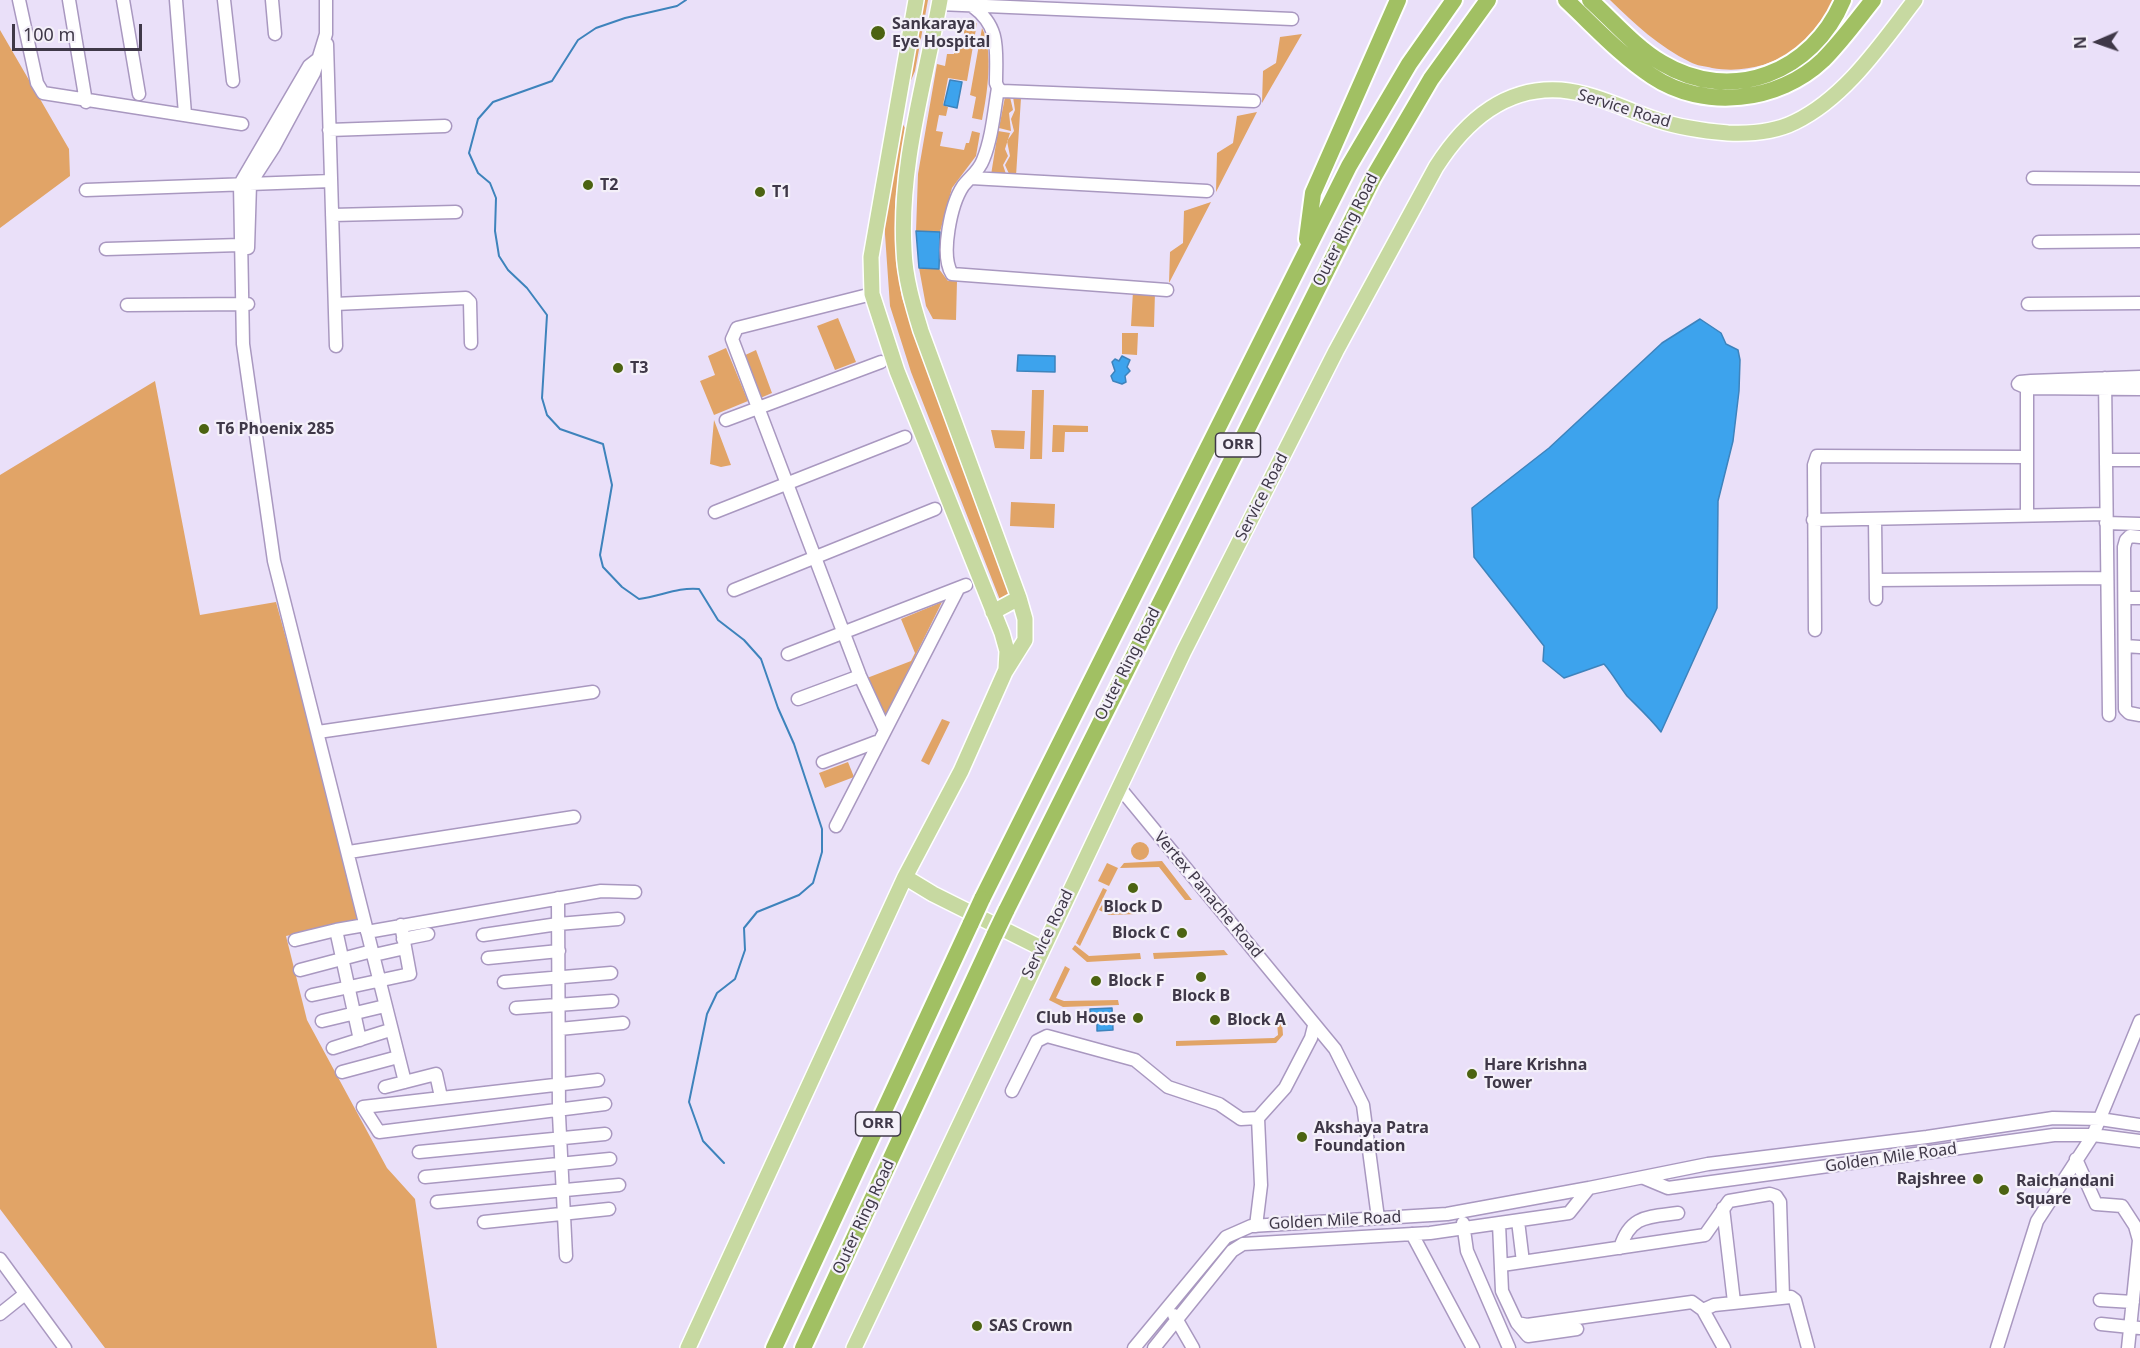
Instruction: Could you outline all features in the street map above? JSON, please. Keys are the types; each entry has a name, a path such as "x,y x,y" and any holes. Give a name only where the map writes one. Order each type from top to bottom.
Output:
{"highway":[{"path":"1305,250 1313,193 1398,0"},
{"name":"Outer Ring Road","path":"774,1348 982,899 1305,250 1388,98 1454,0"},
{"name":"Outer Ring Road","path":"803,1348 1006,911 1372,178 1431,79 1488,0"},
{"path":"1566,0 1621,52 1653,77 1685,92 1715,97 1756,95 1776,90 1802,77 1823,60 1873,0"},
{"path":"1590,0 1662,63 1690,76 1717,81 1770,74 1793,63 1812,47 1833,23 1843,0"}],"main road":[{"path":"916,0 871,257 872,294 919,430 1007,651 1005,672"},
{"name":"Service Road","path":"855,1348 884,1282 914,1226 1041,948 1184,651 1326,372 1436,167 1453,140 1478,115 1502,102 1531,94 1560,90 1587,95 1695,131 1751,135 1793,123 1831,101 1915,0"},
{"path":"688,1348 906,877 961,771 1005,672 1025,640 1024,619 1019,598 921,331 909,287 904,250 905,188 917,109 939,2"},
{"path":"897,104 917,109"},
{"path":"993,612 1019,598"},
{"path":"906,877 933,894 1041,948"}],"street":[{"path":"20,0 39,89 50,96 242,124"},
{"path":"69,0 86,102"},
{"path":"123,0 139,94"},
{"path":"176,0 185,114"},
{"path":"224,0 232,81"},
{"path":"272,0 275,34"},
{"path":"326,0 336,346"},
{"path":"939,2 970,6 1292,19"},
{"path":"970,6 984,15 994,33 998,88 983,160 963,187 951,220 946,251 947,264 952,274 1167,290"},
{"path":"326,34 314,73 289,119 245,184 240,245 250,343 246,369 274,561 349,852 390,1030 405,1082"},
{"path":"998,88 1010,92 1254,101"},
{"path":"329,130 445,126"},
{"path":"971,178 1207,192"},
{"path":"2033,178 2140,178"},
{"path":"86,190 331,181"},
{"path":"245,184 246,304"},
{"path":"332,215 456,212"},
{"path":"2039,242 2140,241"},
{"path":"106,249 240,245"},
{"path":"872,294 737,328 732,339 860,676 884,728"},
{"path":"335,304 466,298 470,302 471,343"},
{"path":"2028,304 2140,303"},
{"path":"127,305 246,304"},
{"path":"726,420 881,362"},
{"path":"2105,383 2140,377"},
{"path":"2027,515 2027,388 2019,386 2019,382 2105,383 2140,388"},
{"path":"2105,383 2106,518 2125,598 2125,709 2129,713 2140,715"},
{"path":"715,512 786,481 904,437"},
{"path":"1815,630 1814,465 1821,454 2026,457"},
{"path":"2106,460 2140,460"},
{"path":"734,590 935,509"},
{"path":"1814,520 2027,515 2106,518 2140,524"},
{"path":"1875,519 1876,599"},
{"path":"2109,715 2107,578 2128,538 2140,537"},
{"path":"1876,580 2107,578"},
{"path":"788,654 962,587 876,742 836,826"},
{"path":"2125,598 2140,598"},
{"path":"2125,646 2140,647"},
{"path":"798,699 860,676"},
{"path":"318,732 593,692"},
{"path":"823,762 876,742"},
{"name":"Vertex Panache Road","path":"1119,787 1335,1049 1363,1105 1378,1218"},
{"path":"349,852 574,817"},
{"path":"295,940 336,930 401,925 601,891 636,892"},
{"path":"558,898 559,1108 566,1256"},
{"path":"483,935 558,924 618,919"},
{"path":"312,995 410,974 401,925"},
{"path":"336,930 346,986 360,1040"},
{"path":"300,969 373,953 428,934"},
{"path":"488,958 559,951"},
{"path":"504,982 611,973"},
{"path":"516,1008 612,1001"},
{"path":"322,1021 385,1006"},
{"path":"1997,1348 2037,1221 2093,1134 2140,1021"},
{"path":"559,1029 623,1023"},
{"path":"1256,1226 1261,1185 1258,1118 1285,1088 1311,1038 1314,1026"},
{"path":"333,1048 390,1030"},
{"path":"1012,1091 1037,1041 1047,1035 1135,1060 1168,1087 1218,1104 1241,1119 1258,1118"},
{"path":"342,1072 398,1056"},
{"path":"386,1087 436,1074 441,1097"},
{"path":"598,1080 363,1107 379,1132 605,1104"},
{"name":"Golden Mile Road","path":"1134,1348 1226,1237 1238,1229 1462,1212 1708,1164 1927,1137 2053,1118 2100,1119 2140,1125"},
{"path":"419,1152 605,1134"},
{"name":"Golden Mile Road","path":"1644,1178 1668,1188 2054,1135 2093,1134 2140,1141"},
{"path":"425,1177 610,1159"},
{"path":"2076,1159 2096,1204 2100,1206 2119,1204 2126,1210 2135,1226 2139,1240 2133,1302 2135,1327 2128,1348"},
{"path":"437,1202 619,1185"},
{"name":"Golden Mile Road","path":"1154,1348 1232,1251 1243,1244 1412,1234 1569,1214 1589,1188"},
{"path":"1502,1265 1705,1235 1729,1201 1770,1194 1778,1198 1783,1297"},
{"path":"1722,1208 1734,1302"},
{"path":"484,1222 609,1209"},
{"path":"1462,1212 1467,1251 1509,1348"},
{"path":"1620,1248 1625,1233 1635,1222 1678,1213"},
{"path":"1518,1221 1522,1262"},
{"path":"1498,1224 1502,1291 1517,1323 1528,1336 1577,1329"},
{"path":"1412,1234 1473,1348"},
{"path":"0,1259 65,1348"},
{"path":"0,1314 25,1294"},
{"path":"1703,1310 1714,1305 1734,1302 1783,1297 1795,1300 1808,1348"},
{"path":"2100,1300 2133,1302"},
{"path":"1517,1323 1527,1325 1681,1303 1698,1304 1724,1348"},
{"path":"1169,1307 1193,1348"},
{"path":"2101,1324 2135,1327"}],"shaded area":[{"path":"918,0 928,0 915,71 906,92"},
{"path":"1610,0 1836,0 1827,17 1815,32 1786,55 1769,63 1731,70 1698,65 1679,56 1648,34"},
{"path":"950,19 977,23 967,81 948,78 943,105 948,107 946,116 939,115 936,131 943,132 940,146 964,150 966,143 969,143 972,131 980,133 976,156 952,188 940,232 916,231 918,174 937,64 945,66 947,54 954,54 956,45 964,45 964,27 948,25"},
{"path":"982,28 986,37 989,60 982,120 972,118 976,97 970,95"},
{"path":"0,30 69,149 70,176 0,228"},
{"path":"1302,34 1262,103 1263,71 1276,63 1280,37"},
{"path":"1005,97 1010,97 1013,110 1009,113 1011,131 999,128"},
{"path":"1013,97 1021,98 1016,176 1010,176 1005,165 1010,156 1007,141 1014,131 1011,119 1015,110"},
{"path":"1257,112 1216,192 1217,153 1233,143 1237,116"},
{"path":"901,121 905,128 895,202 896,263 902,298 1011,598 1000,600 911,372 890,306 884,220"},
{"path":"998,131 1010,133 1005,149 1008,156 1003,165 1007,177 991,175"},
{"path":"1211,202 1169,283 1170,252 1183,243 1184,211"},
{"path":"919,268 939,269 948,281 957,281 956,320 933,319 926,306"},
{"path":"1133,291 1155,292 1154,327 1131,326"},
{"path":"838,318 856,362 835,370 817,326"},
{"path":"1122,333 1138,333 1137,355 1122,354"},
{"path":"726,348 748,401 714,415 700,381 715,375 708,356"},
{"path":"756,350 772,393 758,399 741,357"},
{"path":"155,381 200,615 276,602 320,762 358,921 286,936 307,1020 387,1168 415,1199 437,1348 105,1348 0,1209 0,475"},
{"path":"1032,390 1044,390 1042,459 1030,459"},
{"path":"714,420 731,465 721,467 710,464"},
{"path":"1053,425 1088,426 1088,432 1065,432 1064,452 1052,452"},
{"path":"991,430 1025,431 1024,449 995,448"},
{"path":"1011,502 1055,504 1054,528 1010,526"},
{"path":"942,602 885,717 867,678 911,661 915,653 901,619"},
{"path":"942,719 950,722 929,765 921,761"},
{"path":"848,762 854,777 825,788 819,773"},
{"path":"1140,842 1146,845 1149,851 1146,857 1140,860 1134,857 1131,851 1134,845"},
{"path":"1162,861 1192,900 1185,900 1159,867 1120,868 1124,863"},
{"path":"1107,863 1118,868 1109,886 1098,881"},
{"path":"1103,888 1107,890 1080,946 1076,943"},
{"path":"1102,905 1110,909 1137,908 1137,914 1109,915 1099,910"},
{"path":"1075,945 1089,956 1140,953 1141,959 1087,962 1072,949"},
{"path":"1224,950 1228,955 1154,959 1153,953"},
{"path":"1065,966 1070,969 1056,998 1064,1001 1118,1000 1119,1005 1063,1007 1049,1000"},
{"path":"1277,1022 1282,1022 1283,1035 1276,1043 1176,1046 1176,1041 1274,1038 1278,1035"}],"water":[{"path":"950,80 962,82 957,108 944,105"},
{"path":"916,231 940,232 939,269 919,268"},
{"path":"1700,319 1721,333 1726,344 1738,350 1739,391 1733,441 1718,501 1717,608 1661,732 1627,696 1604,664 1564,678 1543,661 1544,646 1474,557 1472,508 1549,448 1662,343"},
{"path":"1018,355 1055,356 1055,372 1017,371"},
{"path":"1122,356 1130,360 1127,367 1130,371 1125,376 1126,382 1122,384 1113,381 1111,376 1115,371 1112,362 1115,359 1119,361"},
{"path":"1112,1008 1113,1030 1097,1031 1097,1023 1091,1023 1090,1009"}],"waterway":[{"path":"686,0 677,6 625,18 596,28 578,40 552,81 493,102 478,119 469,153 478,173 490,183 496,198 495,231 499,256 508,270 527,288 547,315 542,398 547,415 560,429 603,444 612,485 600,555 603,567 622,587 639,599 677,590 699,589 718,620 744,640 761,659 778,708 794,744 822,829 822,852 813,883 799,895 757,912 744,928 745,950 735,979 717,993 707,1014 689,1102 703,1141 724,1163"}],"place":[{"name":"Sankaraya Eye Hospital","path":"878,33"},
{"name":"T2","path":"588,185"},
{"name":"T1","path":"760,192"},
{"name":"T3","path":"618,368"},
{"name":"T6 Phoenix 285","path":"204,429"},
{"name":"Block D","path":"1133,888"},
{"name":"Block C","path":"1182,933"},
{"name":"Block B","path":"1201,977"},
{"name":"Block F","path":"1096,981"},
{"name":"Club House","path":"1138,1018"},
{"name":"Block A","path":"1215,1020"},
{"name":"Hare Krishna Tower","path":"1472,1074"},
{"name":"Akshaya Patra Foundation","path":"1302,1137"},
{"name":"Rajshree","path":"1978,1179"},
{"name":"Raichandani Square","path":"2004,1190"},
{"name":"SAS Crown","path":"977,1326"}]}
